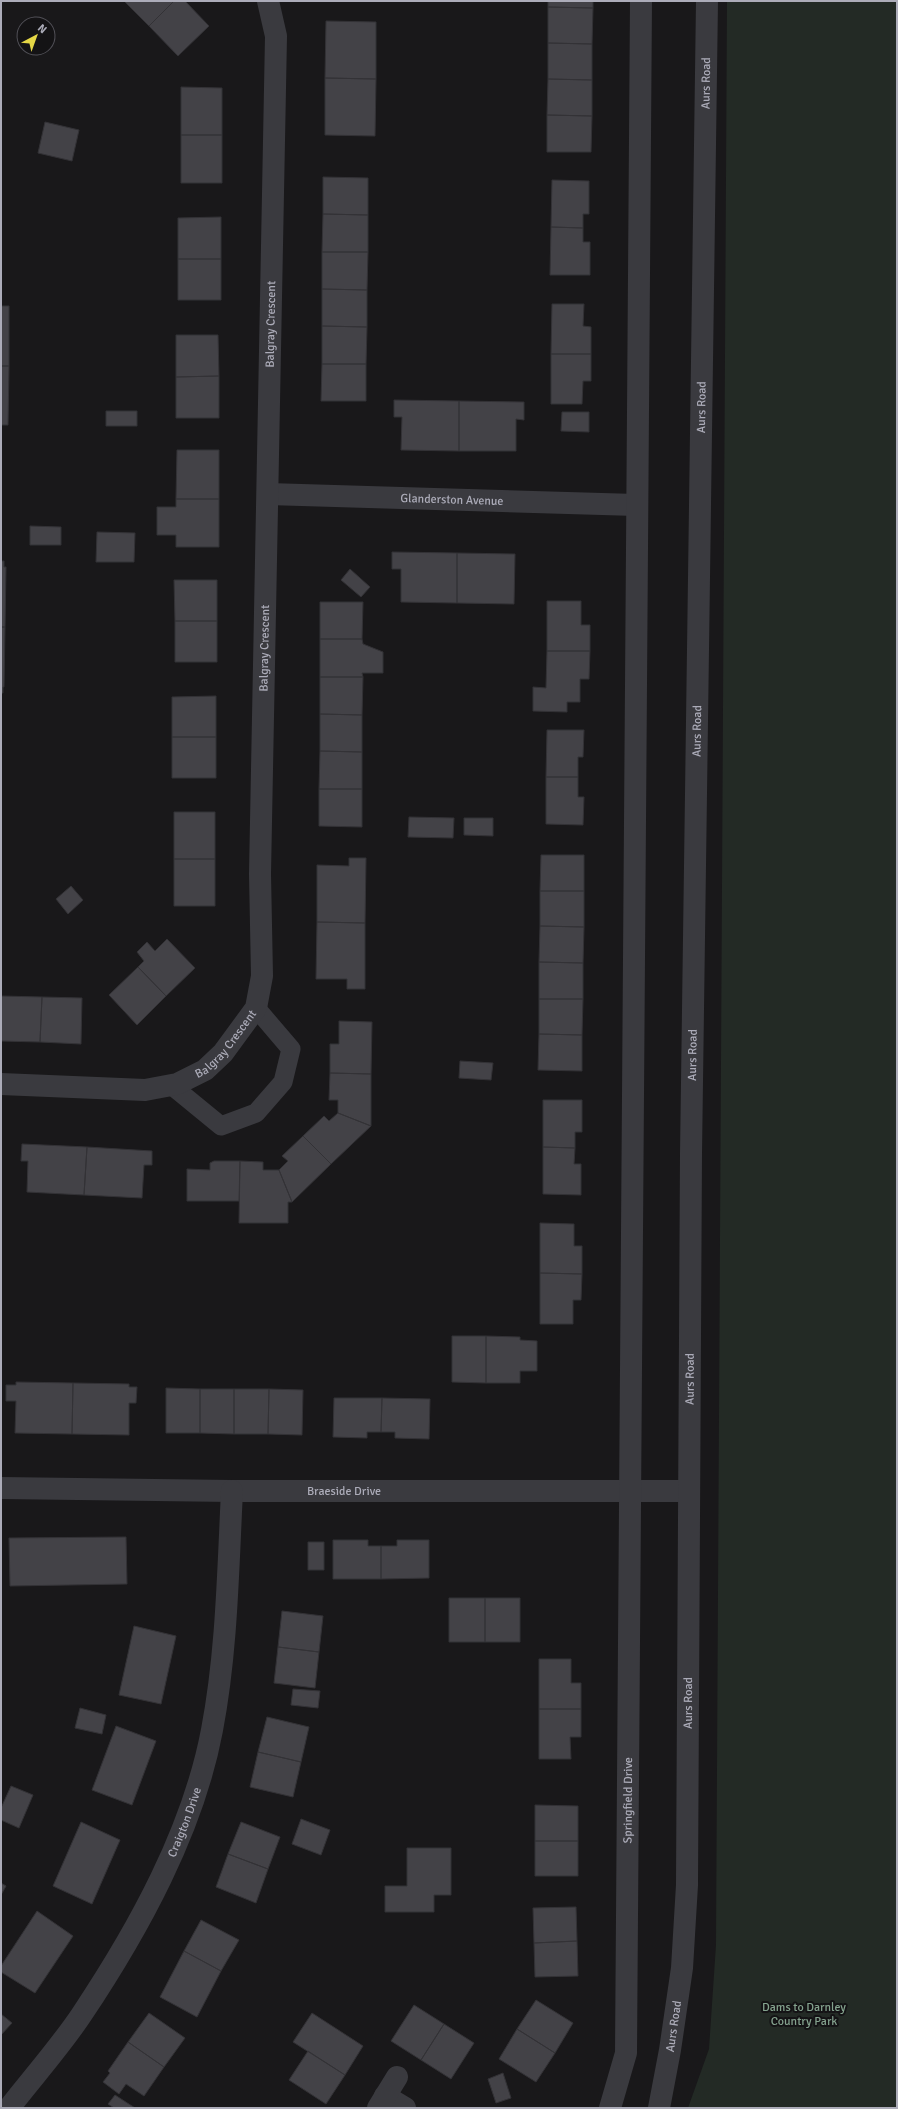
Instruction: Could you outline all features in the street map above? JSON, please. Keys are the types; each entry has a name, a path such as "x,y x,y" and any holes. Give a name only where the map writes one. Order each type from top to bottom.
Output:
{"street":[{"name":"Balgray Crescent","path":"1,1084 145,1090 177,1084 205,1070 223,1053 256,1008 262,976 260,874 276,36 268,1"},
{"path":"629,1491 641,1"},
{"name":"Aurs Road","path":"659,2108 670,2050 682,1968 687,1885 690,1154 707,1"},
{"name":"Glanderston Avenue","path":"268,494 636,505"},
{"name":"Braeside Drive","path":"1,1488 232,1491 688,1490"},
{"name":"Craigton Drive","path":"9,2108 81,2015 120,1952 156,1888 178,1842 195,1794 212,1731 222,1664 232,1491"},
{"name":"Springfield Drive","path":"610,2108 626,2053 629,1491"},
{"path":"397,2077 381,2102 405,2108"}],"lane":[{"path":"171,1085 221,1126 256,1113 284,1082 291,1048 256,1008"}],"green space":[{"name":"Dams to Darnley Country Park","path":"727,1 897,1 897,2108 688,2108 709,2049 716,1945"}],"building":[{"path":"124,1 174,1 149,26"},
{"path":"174,1 185,1 209,26 178,56 149,26"},
{"path":"548,1 593,1 593,8 548,7"},
{"path":"548,7 593,8 592,44 548,43"},
{"path":"326,21 376,22 376,79 325,78"},
{"path":"548,43 592,44 592,80 548,79"},
{"path":"325,78 376,79 375,136 325,135"},
{"path":"548,79 592,80 592,116 547,115"},
{"path":"181,87 222,88 222,135 181,135"},
{"path":"547,115 592,116 591,152 547,152"},
{"path":"45,122 79,130 72,161 38,153"},
{"path":"181,135 222,135 222,183 181,183"},
{"path":"323,177 368,178 368,215 323,214"},
{"path":"552,180 589,181 589,214 583,214 583,228 551,227"},
{"path":"323,214 368,215 368,252 322,252"},
{"path":"221,217 221,259 178,259 178,218"},
{"path":"551,227 583,228 583,242 590,242 590,275 550,275"},
{"path":"322,252 368,252 367,290 322,289"},
{"path":"178,259 221,259 221,300 178,300"},
{"path":"322,289 367,290 367,327 322,326"},
{"path":"552,304 584,304 583,326 591,327 591,354 551,354"},
{"path":"1,306 9,306 9,366 1,366"},
{"path":"322,326 367,327 366,364 322,364"},
{"path":"176,335 218,335 219,376 176,377"},
{"path":"551,354 591,354 591,381 583,381 582,404 551,404"},
{"path":"322,364 366,364 366,401 321,401"},
{"path":"1,366 9,366 8,425 1,425"},
{"path":"219,376 219,418 176,418 176,377"},
{"path":"394,400 459,401 459,451 401,450 402,417 394,417"},
{"path":"459,401 524,402 524,420 516,419 516,451 459,451"},
{"path":"106,411 137,411 137,426 106,426"},
{"path":"562,412 589,412 589,432 561,431"},
{"path":"177,450 219,450 219,499 176,499"},
{"path":"176,499 219,499 219,547 176,547 176,535 157,535 157,507 176,507"},
{"path":"30,526 61,527 61,545 30,545"},
{"path":"97,532 135,533 134,562 96,562"},
{"path":"392,552 457,553 457,603 401,602 401,569 392,569"},
{"path":"457,553 515,554 514,604 457,603"},
{"path":"1,561 4,561 4,567 6,567 5,627 1,627"},
{"path":"350,569 370,587 361,597 341,580"},
{"path":"174,580 217,580 217,621 175,621"},
{"path":"547,601 581,601 581,625 590,625 590,651 547,651"},
{"path":"320,602 363,602 362,639 320,639"},
{"path":"175,621 217,621 217,662 175,662"},
{"path":"1,627 5,627 3,693 1,693"},
{"path":"320,639 362,639 363,644 383,652 383,673 362,673 363,677 320,677"},
{"path":"547,651 590,651 589,679 580,679 580,702 567,702 567,712 533,711 533,687 546,688"},
{"path":"320,677 363,677 362,715 320,714"},
{"path":"216,696 216,737 172,737 172,697"},
{"path":"320,714 362,715 362,752 320,751"},
{"path":"547,730 584,730 583,757 578,757 578,777 546,777"},
{"path":"172,737 216,737 216,778 172,778"},
{"path":"320,751 362,752 362,789 319,789"},
{"path":"546,777 578,777 578,797 584,797 583,825 546,824"},
{"path":"319,789 362,789 362,827 319,826"},
{"path":"174,812 215,812 215,859 174,859"},
{"path":"409,817 454,818 453,838 408,837"},
{"path":"464,818 493,818 493,836 464,835"},
{"path":"541,855 584,855 584,891 540,891"},
{"path":"349,858 366,858 365,923 317,922 317,865 349,866"},
{"path":"174,859 215,859 215,906 174,906"},
{"path":"71,886 83,900 68,914 56,899"},
{"path":"540,891 584,891 584,927 540,926"},
{"path":"317,922 365,923 365,989 347,989 347,979 316,979"},
{"path":"540,926 584,927 583,963 539,962"},
{"path":"167,939 195,968 166,996 138,967 144,961 137,952 147,942 155,951"},
{"path":"539,962 583,963 583,999 539,999"},
{"path":"138,967 166,996 137,1025 109,995"},
{"path":"1,996 42,997 40,1042 1,1041"},
{"path":"42,997 82,998 81,1044 40,1042"},
{"path":"539,999 583,999 582,1035 539,1034"},
{"path":"339,1021 372,1022 371,1074 330,1073 330,1044 339,1044"},
{"path":"539,1034 582,1035 582,1071 538,1070"},
{"path":"460,1061 493,1063 491,1080 459,1078"},
{"path":"330,1073 371,1074 371,1126 338,1113 338,1100 329,1100"},
{"path":"543,1100 582,1100 582,1132 575,1132 575,1148 543,1147"},
{"path":"338,1113 371,1126 331,1164 303,1136 324,1116 329,1121"},
{"path":"303,1136 331,1164 292,1202 279,1170 288,1161 282,1156"},
{"path":"22,1144 87,1147 84,1195 27,1192 28,1161 21,1161"},
{"path":"87,1147 152,1151 152,1165 144,1165 142,1198 84,1195"},
{"path":"543,1147 575,1148 574,1164 581,1164 581,1195 543,1194"},
{"path":"214,1161 240,1161 239,1201 187,1201 187,1169 210,1170 210,1163"},
{"path":"240,1161 263,1162 263,1170 279,1170 292,1202 288,1202 288,1223 239,1223"},
{"path":"540,1223 574,1224 574,1246 582,1246 582,1274 540,1273"},
{"path":"540,1273 582,1274 581,1300 573,1300 573,1324 540,1324"},
{"path":"452,1336 486,1336 486,1383 452,1382"},
{"path":"486,1336 520,1337 520,1340 537,1341 537,1371 520,1371 520,1383 486,1383"},
{"path":"16,1382 73,1383 72,1434 15,1433 16,1401 6,1401 6,1385 16,1385"},
{"path":"73,1383 129,1384 129,1387 137,1387 136,1403 129,1403 129,1435 72,1434"},
{"path":"166,1388 200,1389 200,1433 166,1433"},
{"path":"200,1389 234,1389 234,1434 200,1433"},
{"path":"234,1389 269,1389 268,1434 234,1434"},
{"path":"269,1389 303,1390 302,1435 268,1434"},
{"path":"334,1398 382,1398 381,1432 367,1432 367,1438 333,1437"},
{"path":"382,1398 430,1399 429,1439 395,1438 395,1432 381,1432"},
{"path":"126,1537 127,1584 10,1586 9,1538"},
{"path":"333,1540 368,1540 368,1546 381,1546 381,1579 333,1579"},
{"path":"397,1540 429,1540 429,1578 381,1579 381,1546 397,1546"},
{"path":"308,1542 324,1542 324,1570 308,1570"},
{"path":"449,1598 485,1598 485,1642 449,1642"},
{"path":"485,1598 520,1598 520,1642 485,1642"},
{"path":"282,1611 323,1616 319,1652 278,1647"},
{"path":"134,1626 176,1636 161,1704 119,1695"},
{"path":"278,1647 319,1652 315,1688 274,1683"},
{"path":"539,1659 571,1659 571,1683 581,1683 581,1709 539,1709"},
{"path":"293,1689 320,1691 318,1708 291,1705"},
{"path":"80,1708 106,1715 102,1734 75,1728"},
{"path":"539,1709 581,1709 581,1737 570,1737 571,1759 539,1759"},
{"path":"267,1717 309,1727 301,1762 258,1752"},
{"path":"116,1726 156,1741 132,1805 92,1790"},
{"path":"258,1752 301,1762 293,1797 250,1787"},
{"path":"11,1786 33,1795 19,1828 1,1820 1,1808"},
{"path":"535,1805 578,1806 578,1841 535,1841"},
{"path":"301,1819 330,1830 321,1855 292,1844"},
{"path":"81,1822 120,1840 92,1904 53,1886"},
{"path":"241,1822 280,1837 268,1869 228,1854"},
{"path":"535,1841 578,1841 578,1876 535,1876"},
{"path":"407,1848 451,1848 451,1895 434,1895 434,1912 385,1912 385,1886 407,1886"},
{"path":"228,1854 268,1869 256,1903 216,1887"},
{"path":"1,1883 6,1886 1,1895"},
{"path":"576,1907 577,1941 534,1943 533,1908"},
{"path":"37,1911 73,1936 35,1993 1,1972 1,1966"},
{"path":"201,1920 239,1940 221,1971 184,1951"},
{"path":"577,1941 578,1976 535,1977 534,1943"},
{"path":"184,1951 221,1971 197,2017 160,1997"},
{"path":"536,2000 573,2023 555,2053 517,2029"},
{"path":"414,2005 444,2024 421,2060 391,2041"},
{"path":"149,2013 185,2038 164,2067 128,2042"},
{"path":"312,2013 363,2046 345,2075 293,2042"},
{"path":"1,2014 12,2023 1,2035"},
{"path":"444,2024 474,2043 451,2079 421,2060"},
{"path":"517,2029 555,2053 536,2082 499,2059"},
{"path":"128,2042 164,2067 144,2096 126,2084 119,2094 103,2082 110,2073 108,2071"},
{"path":"308,2051 345,2075 326,2104 289,2080"},
{"path":"503,2073 511,2098 496,2103 488,2079"},
{"path":"115,2095 135,2108 114,2108 108,2104"}]}
